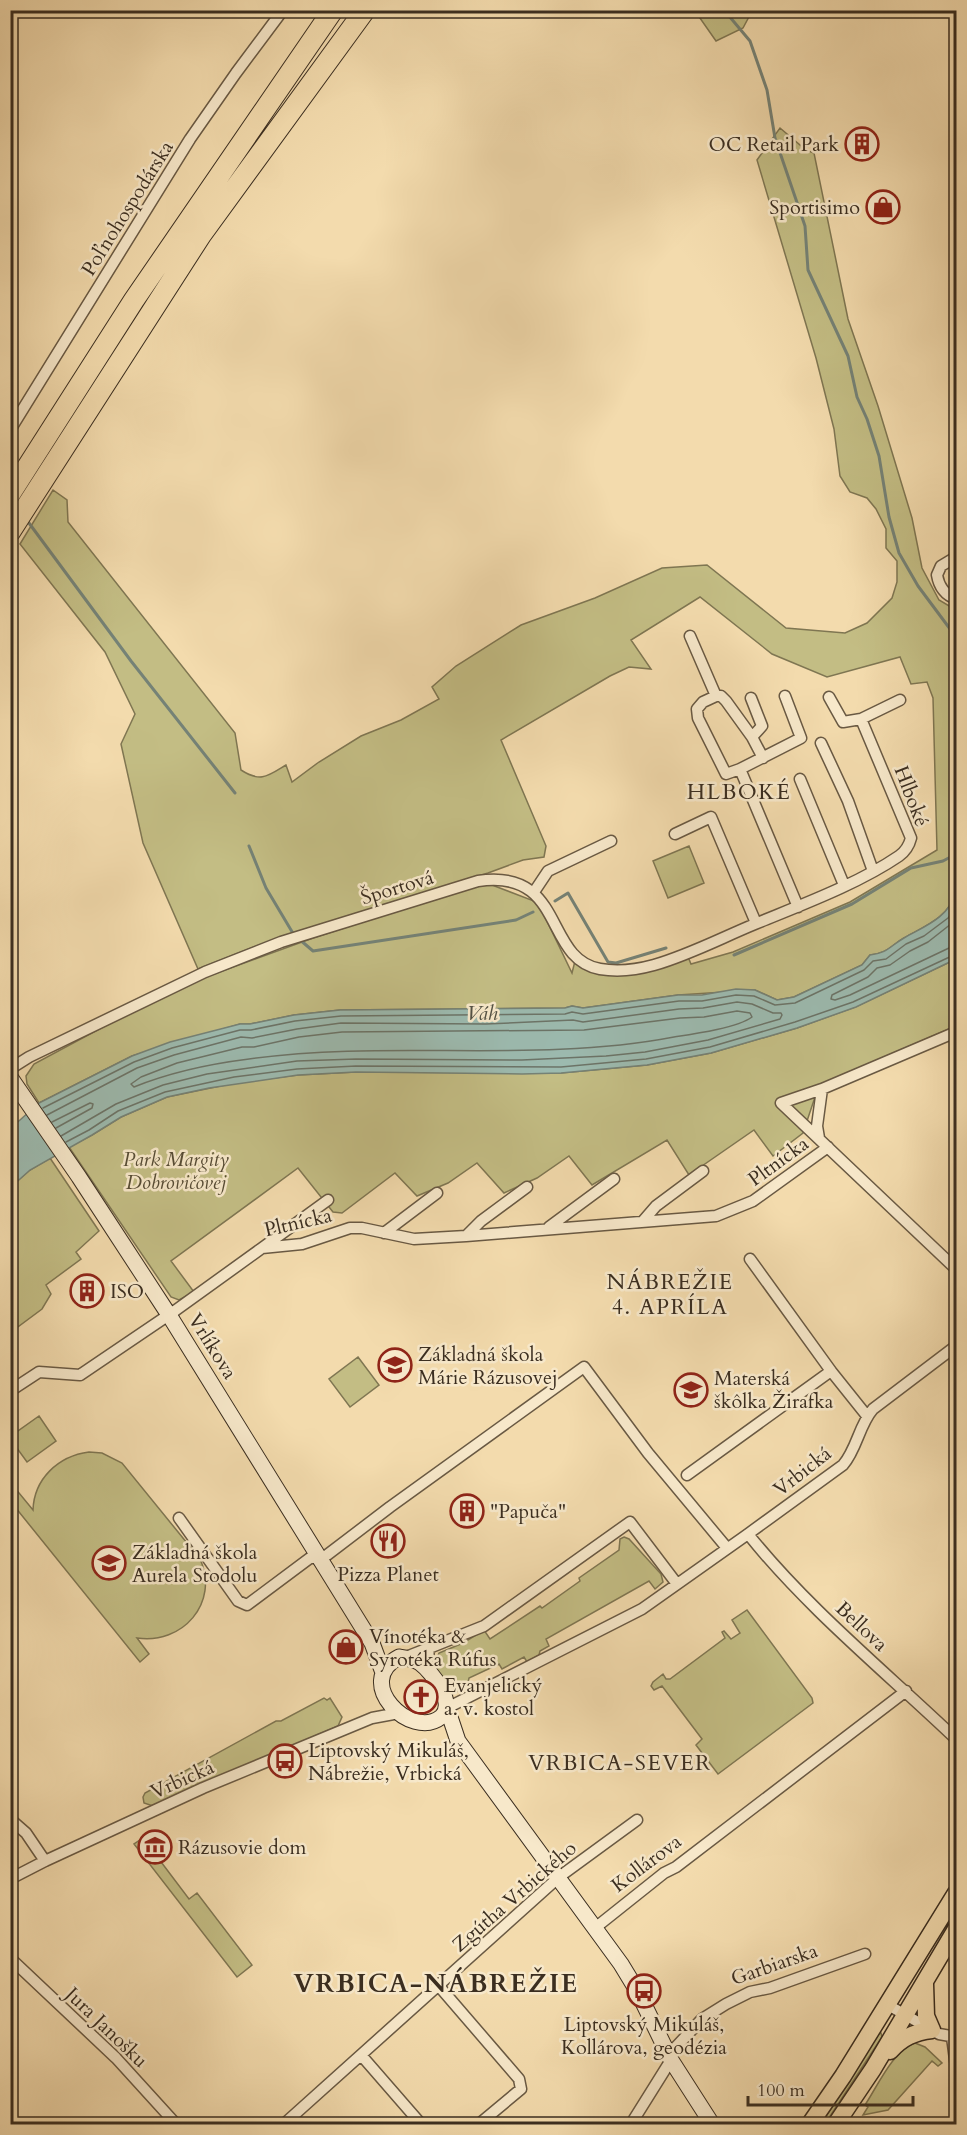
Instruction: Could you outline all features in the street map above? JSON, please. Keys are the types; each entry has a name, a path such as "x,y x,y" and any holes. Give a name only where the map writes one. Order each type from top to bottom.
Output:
{"highway":[{"path":"12,492 134,300 333,10"},
{"path":"19,520 201,235 365,10"}],"main road":[{"path":"810,2124 888,2005 957,1893"},
{"path":"836,2124 906,2015 957,1929"},
{"path":"873,2068 906,2037 917,2032 932,2030 926,2016 925,1983"}],"street":[{"name":"Poľnohospodárska","path":"10,430 190,139 230,80 283,10"},
{"path":"957,557 941,566 937,575 948,596 957,599"},
{"path":"690,636 716,696"},
{"path":"763,758 752,737 721,696 703,702 697,709 698,718 726,774 763,758 801,738 784,696"},
{"path":"829,697 843,722 861,719 900,700"},
{"path":"751,698 762,726 752,737"},
{"name":"Hlboké","path":"756,923 774,918 873,871 908,849 911,838 861,719"},
{"path":"821,743 848,801 873,871"},
{"path":"740,769 798,907"},
{"path":"800,779 844,885"},
{"path":"611,841 548,871 534,892 549,911 566,945 584,963 598,969 626,971 656,964 696,950 756,923 711,817 675,834"},
{"name":"Športová","path":"10,1069 29,1057 205,972 281,942 478,881 491,879 513,881 534,892"},
{"path":"957,1032 822,1089 781,1103 957,1269"},
{"name":"Vrlíkova","path":"10,1077 25,1096 169,1315 372,1643 382,1670"},
{"path":"819,1138 817,1126 822,1089"},
{"name":"Pltnícka","path":"10,1391 39,1372 80,1375 262,1248 302,1244 350,1228 362,1228 414,1239 716,1216 753,1201 828,1147"},
{"path":"643,1221 656,1206 703,1171"},
{"path":"548,1228 614,1179"},
{"path":"466,1236 481,1221 527,1187"},
{"path":"384,1233 437,1193"},
{"path":"262,1248 328,1200"},
{"path":"750,1259 831,1371 867,1416"},
{"name":"Vrbická","path":"447,1708 642,1609 678,1584 843,1465 849,1458 867,1416 873,1409 957,1346"},
{"path":"179,1518 238,1601 243,1604 251,1602 310,1558 320,1558 584,1367 648,1453 727,1548"},
{"path":"687,1475 831,1371"},
{"path":"458,1741 424,1722 399,1713 385,1696 382,1684 382,1670 389,1662 484,1626 630,1522 678,1584"},
{"name":"Bellova","path":"748,1534 793,1584 957,1739"},
{"path":"372,1643 402,1657 418,1661 427,1669 443,1692 458,1741 559,1877 638,1992 709,2121"},
{"path":"427,1669 429,1648"},
{"name":"Kollárova","path":"595,1928 664,1873 676,1867 906,1691"},
{"path":"372,1718 385,1696"},
{"path":"424,1722 443,1716 447,1708"},
{"name":"Vrbická","path":"10,1880 45,1861 203,1788 372,1718 399,1713"},
{"path":"10,1819 26,1833 45,1861"},
{"name":"Zgútha Vrbického","path":"284,2124 559,1877 637,1820"},
{"name":"Garbiarska","path":"631,2124 673,2054 702,2019 750,1992 770,1988 865,1954"},
{"name":"Jura Janošku","path":"10,1959 108,2050 176,2124"},
{"path":"438,1985 519,2079 520,2089 479,2124"},
{"path":"888,2005 932,2030 954,2037 957,2067"},
{"path":"361,2055 421,2124"}],"green space":[{"path":"752,10 743,28 716,41 695,11"},
{"path":"780,128 806,150 814,153 848,319 878,406 912,518 922,568 939,600 956,610 956,893 947,909 928,925 885,951 870,955 862,965 794,997 777,1000 755,990 678,995 583,1008 572,1006 565,1008 340,1010 294,1015 240,1024 132,1056 39,1103 27,1084 26,1076 34,1064 103,1027 203,978 313,938 474,886 492,885 534,901 543,913 572,973 577,953 590,961 603,965 631,966 686,952 691,964 733,952 850,902 937,850 933,698 927,682 911,684 900,657 827,677 772,654 700,597 631,640 651,669 629,667 501,740 546,846 544,857 523,860 259,945 198,969 143,843 121,744 135,714 105,652 20,544 53,490 67,500 68,522 235,733 241,770 254,776 264,777 286,765 292,782 361,736 401,720 439,699 432,687 456,666 521,625 595,598 662,568 707,565 786,628 845,633 867,623 892,598 897,582 897,561 886,548 886,529 876,509 867,498 850,492 840,476 834,429 816,358 757,160"},
{"path":"689,846 704,883 668,898 653,861"},
{"name":"Park Margity Dobrovičovej","path":"956,959 956,1026 819,1085 803,1133 773,1156 754,1130 689,1175 667,1140 592,1185 569,1156 537,1178 504,1193 477,1163 448,1183 417,1196 395,1173 342,1213 333,1212 298,1168 171,1261 194,1292 179,1300 171,1297 69,1147 121,1117 167,1097 235,1083 298,1075 356,1072 561,1073 647,1065 711,1053 797,1028 855,1007"},
{"path":"50,1158 99,1231 76,1252 81,1259 46,1285 51,1294 42,1309 11,1332 10,1187 30,1170"},
{"path":"358,1357 379,1385 350,1407 329,1379"},
{"path":"39,1416 56,1441 27,1462 11,1440 11,1436"},
{"path":"89,1452 102,1453 122,1463 200,1559 205,1575 205,1591 201,1605 193,1618 182,1628 169,1635 137,1638 149,1654 140,1662 11,1502 11,1492 15,1488 33,1510 38,1488 50,1471 67,1458"},
{"path":"624,1537 629,1539 661,1574 663,1582 655,1589 649,1581 546,1639 549,1646 527,1662 524,1657 502,1669 499,1664 469,1678 467,1687 452,1694 433,1666 439,1653 463,1643 484,1630 490,1639 540,1606 542,1608 619,1550 620,1539"},
{"path":"747,1610 812,1698 813,1703 718,1774 696,1745 702,1739 662,1686 654,1690 651,1686 663,1674 666,1679 670,1679 725,1638 722,1632 724,1631 731,1639 740,1633 732,1620"},
{"path":"324,1698 327,1700 330,1698 342,1717 338,1726 153,1806 144,1803 145,1793 276,1721 281,1721"},
{"path":"143,1838 189,1899 197,1893 252,1965 237,1977 134,1844"},
{"path":"878,2033 881,2033 882,2037 825,2124 821,2124"},
{"path":"915,2043 925,2047 942,2063 938,2066 932,2061 888,2110 863,2115 868,2107 865,2105 893,2061 907,2047"}],"water":[{"name":"Váh","path":"956,893 956,959 856,1007 797,1028 711,1053 647,1065 561,1073 356,1072 298,1075 209,1088 167,1097 121,1117 30,1170 11,1187 11,1128 39,1103 132,1056 170,1042 240,1024 340,1010 565,1008 572,1006 583,1008 736,989 755,990 777,1000 794,997 862,965 870,955 885,951 928,925 942,915"}],"waterway":[{"path":"724,10 750,41 767,90 775,138 805,226 808,270 848,356 857,397 879,456 889,517 899,553 918,586 956,637"},
{"path":"26,519 131,661 235,793"},
{"path":"249,846 266,888 294,935"},
{"path":"734,955 852,904 911,868 943,861 956,854"},
{"path":"555,901 568,893 608,962 616,963 666,948"},
{"path":"299,939 313,951 516,920 533,912"}],"place":[{"name":"OC Retail Park","path":"862,144"},
{"name":"Sportisimo","path":"883,207"},
{"name":"ISO","path":"87,1291"},
{"name":"Základná škola Márie Rázusovej","path":"395,1365"},
{"name":"Materská škôlka Žirafka","path":"691,1390"},
{"name":"\"Papuča\"","path":"467,1511"},
{"name":"Pizza Planet","path":"388,1541"},
{"name":"Základná škola Aurela Stodolu","path":"109,1563"},
{"name":"Vínotéka & Syrotéka Rúfus","path":"346,1647"},
{"name":"Evanjelický a. v. kostol","path":"421,1697"},
{"name":"Liptovský Mikuláš, Nábrežie, Vrbická","path":"285,1761"},
{"name":"Rázusovie dom","path":"155,1847"},
{"name":"Liptovský Mikuláš, Kollárova, geodézia","path":"644,1991"}],"district":[{"name":"HLBOKÉ","path":"739,791"},
{"name":"NÁBREŽIE 4. APRÍLA","path":"670,1294"},
{"name":"VRBICA-SEVER","path":"620,1762"},
{"name":"VRBICA-NÁBREŽIE","path":"436,1983"}]}
